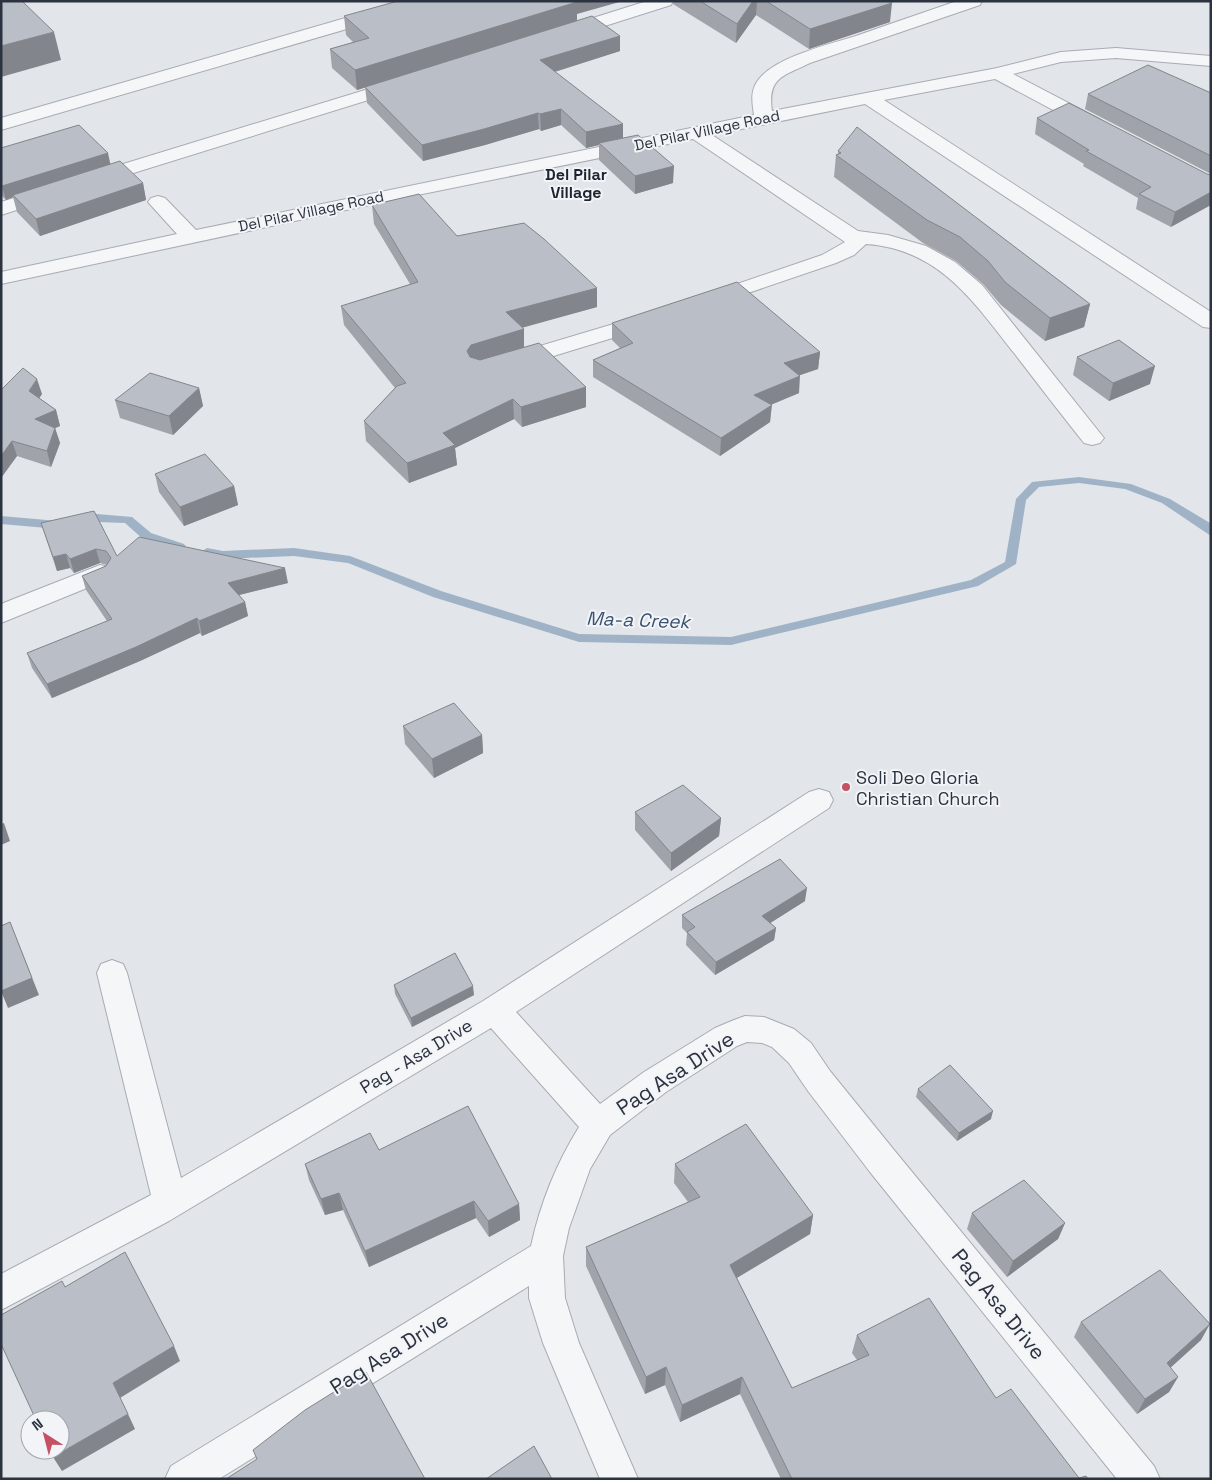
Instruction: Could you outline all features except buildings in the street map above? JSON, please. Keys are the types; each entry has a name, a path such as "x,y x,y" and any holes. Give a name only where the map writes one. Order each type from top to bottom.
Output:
{"street":[{"path":"1,124 423,1"},
{"path":"544,39 665,1"},
{"path":"764,118 761,91 767,81 785,69 804,59 974,1"},
{"name":"Del Pilar Village Road","path":"1,278 393,194 764,118 997,73 1045,60 1100,53 1209,59"},
{"path":"997,73 1108,131"},
{"path":"1,209 413,80"},
{"path":"868,98 1211,322"},
{"path":"696,133 853,237 889,240 906,245 930,255 966,280 1092,438"},
{"path":"158,202 191,237"},
{"path":"692,306 847,251 856,244 853,237"},
{"path":"490,368 670,313"},
{"path":"1,614 100,573"},
{"name":"Pag - Asa Drive","path":"1,1293 170,1202 494,1010 819,800"},
{"path":"112,973 170,1202"},
{"path":"494,1010 598,1125"},
{"name":"Pag Asa Drive","path":"184,1479 546,1256 562,1196 576,1162 598,1125 655,1082 726,1037 745,1029 764,1030 783,1038 800,1053 819,1081 882,1161 1141,1479"},
{"path":"546,1256 547,1298 561,1343 619,1479"}],"waterway":[{"name":"Ma-a Creek","path":"207,552 223,555 294,552 350,560 437,594 579,638 731,641 974,583 1010,564 1021,499 1036,484 1079,480 1127,486 1166,501 1206,526 1211,532"},
{"name":"Ma-a Creek","path":"83,520 97,518 128,520 147,536 180,547"},
{"name":"Ma-a Creek","path":"1,520 58,525"}],"place":[{"name":"Soli Deo Gloria Christian Church","path":"846,787"}],"district":[{"name":"Del Pilar Village","path":"576,183"}]}
